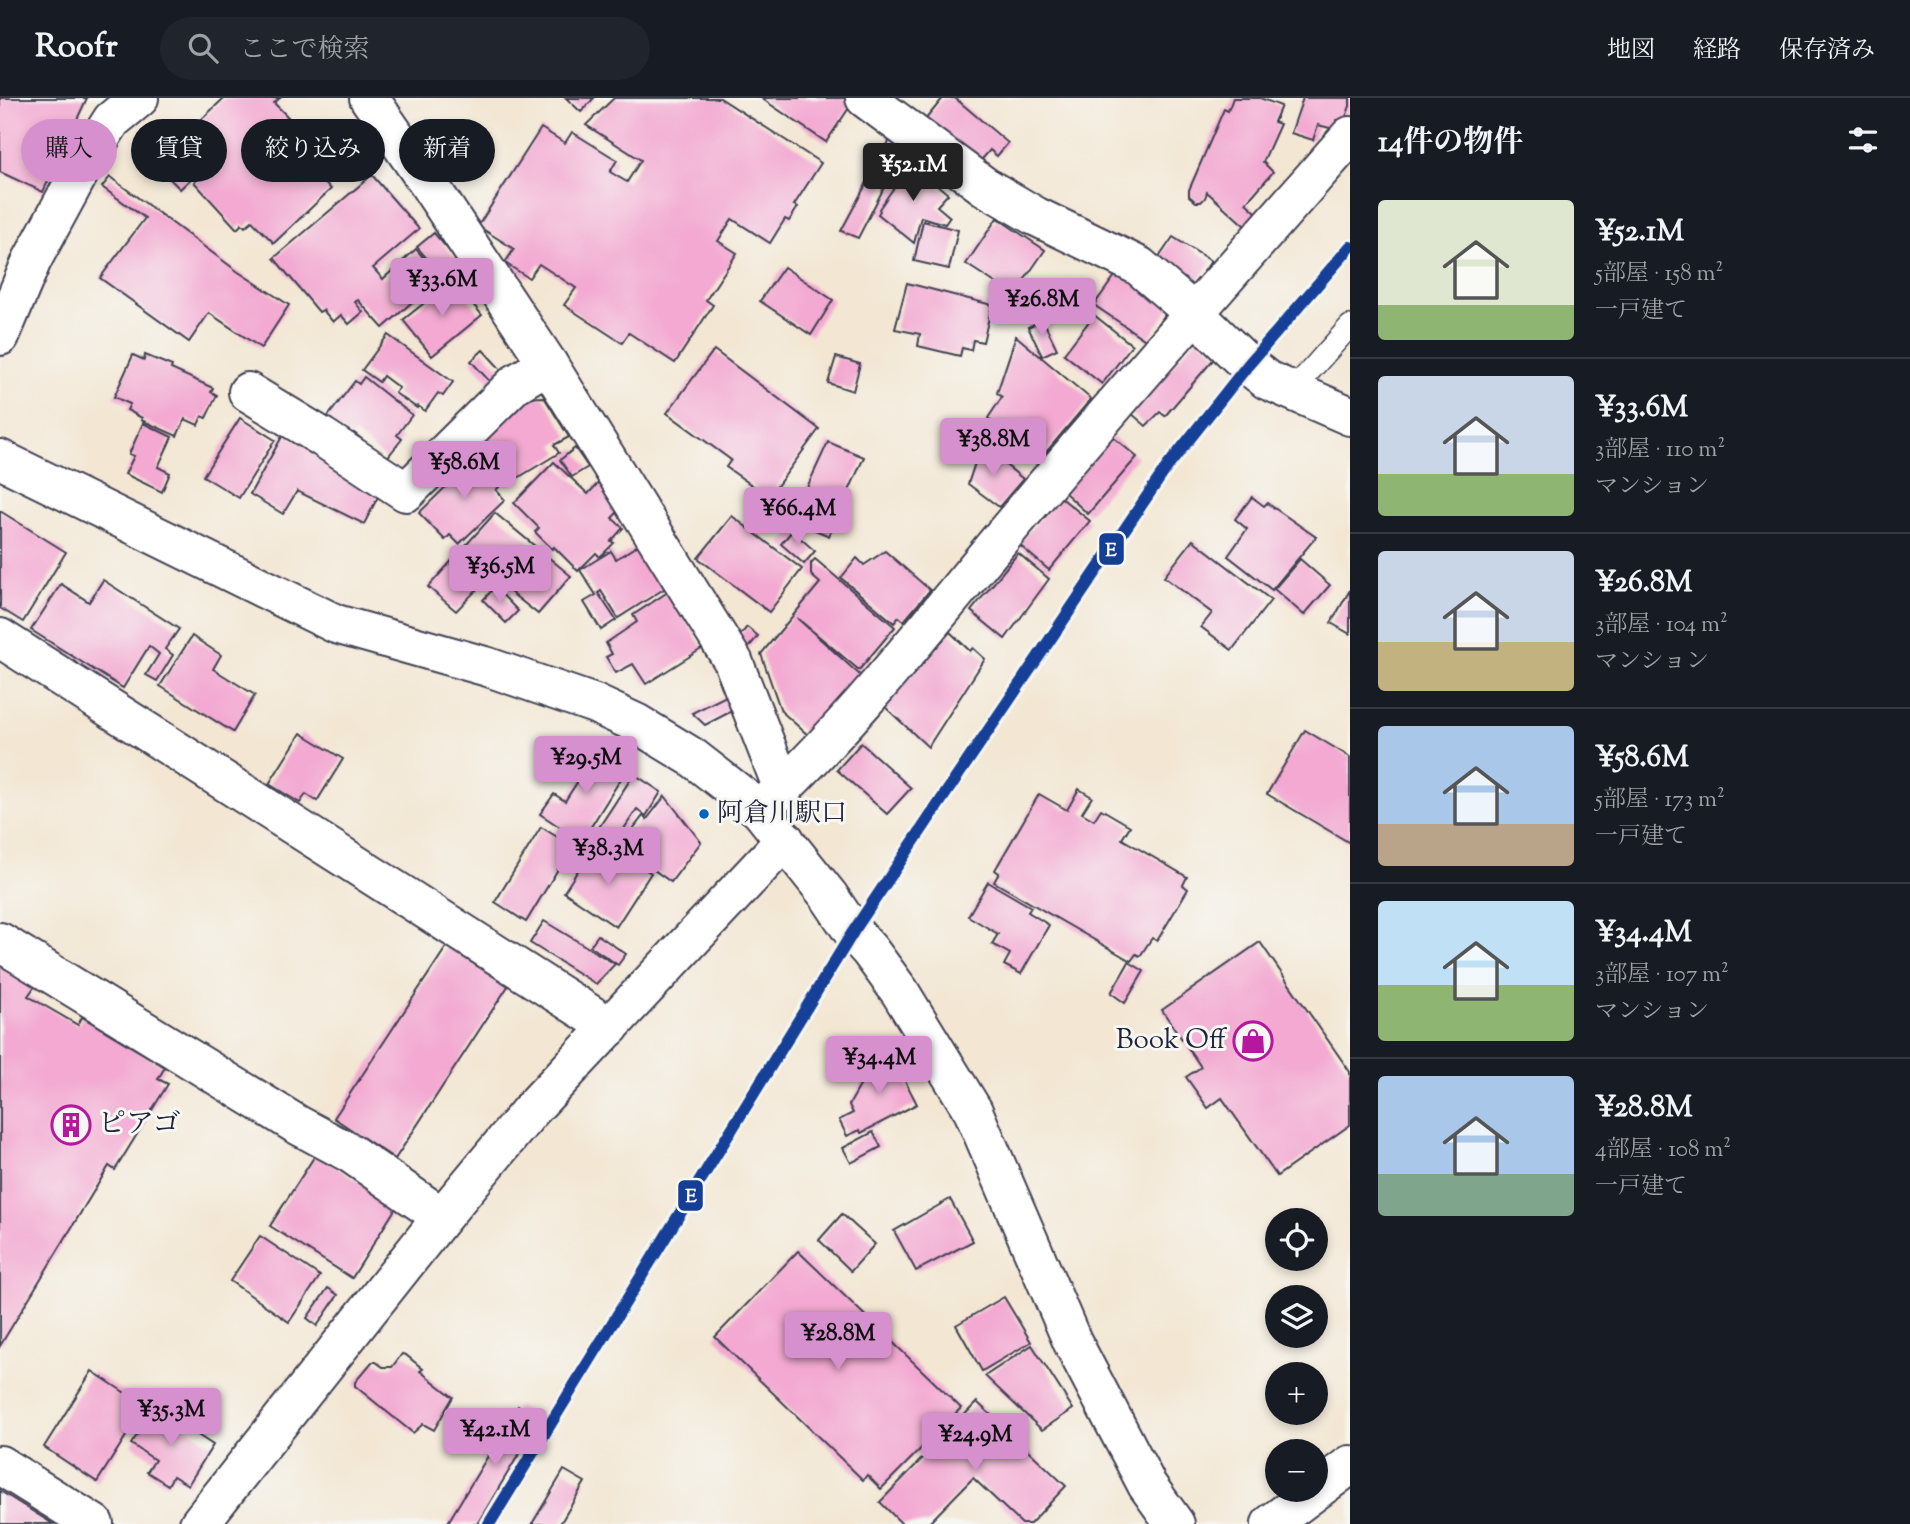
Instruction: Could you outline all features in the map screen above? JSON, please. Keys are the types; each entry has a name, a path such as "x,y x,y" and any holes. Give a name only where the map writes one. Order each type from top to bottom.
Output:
{"street":[{"path":"0,336 33,260 85,162 112,120 139,98"},
{"path":"369,98 548,364 733,661 785,840 900,992 973,1111 1072,1341 1147,1485 1175,1524"},
{"path":"865,98 984,186 1035,216 1139,266 1267,380 1350,416"},
{"path":"772,799 849,719 920,638 1060,467 1350,136"},
{"path":"248,392 406,492 515,384 548,364"},
{"path":"0,458 335,624 488,667 595,704 636,723 692,757 772,799"},
{"path":"0,638 610,1027"},
{"path":"199,1524 442,1217 530,1111 785,840"},
{"path":"0,942 296,1124 349,1153 442,1217"},
{"path":"0,1465 94,1524"},
{"path":"1271,1524 1350,1465"}],"lane":[{"path":"1292,391 1350,326"}],"building":[{"path":"0,98 87,98 77,119 21,119 21,182 0,172"},
{"path":"224,98 280,98 274,103 288,117 287,119 241,119 241,182 325,182 331,189 274,243 252,221 237,229 194,182 227,182 227,119 202,119"},
{"path":"566,98 594,98 581,112"},
{"path":"614,98 720,98 821,163 794,205 798,207 789,221 785,219 770,243 732,219 718,241 737,253 706,300 713,305 675,363 629,333 622,343 564,305 576,288 539,264 529,278 505,263 514,249 478,226 541,128 565,143 572,132 617,160 610,172 627,182 641,160 586,125"},
{"path":"761,98 847,98 853,102 826,142"},
{"path":"943,98 955,98 1008,143 997,156 990,150 977,165 925,120"},
{"path":"1233,98 1260,98 1281,106 1274,122 1280,124 1263,162 1273,172 1246,203 1257,213 1245,226 1207,192 1201,202 1196,202 1189,196 1189,190 1224,109 1228,111"},
{"path":"1303,98 1350,98 1350,106 1344,122 1337,120 1334,129 1318,125 1313,140 1291,133"},
{"path":"892,136 906,145 858,238 841,231"},
{"path":"911,163 948,194 937,206 950,217 945,224 921,217 914,243 878,214"},
{"path":"22,182 48,182 43,192"},
{"path":"106,182 117,182 237,271 289,305 261,348 209,313 189,342 100,278 145,218 102,187"},
{"path":"173,182 188,182 180,189"},
{"path":"364,182 378,182 419,229 373,268 383,279 416,249 440,277 383,328 358,300 355,302 363,312 349,324 341,315 333,322 323,310 319,312 274,258"},
{"path":"997,218 1045,250 1014,295 966,264"},
{"path":"923,221 958,230 949,269 914,261"},
{"path":"434,233 457,260 440,274 417,247"},
{"path":"1173,237 1211,261 1193,288 1155,263"},
{"path":"784,267 833,300 811,335 760,301"},
{"path":"1117,273 1170,307 1147,341 1094,305"},
{"path":"453,280 482,315 432,356 403,320"},
{"path":"907,283 992,305 983,342 973,340 971,350 962,348 960,356 918,346 920,334 895,329"},
{"path":"1094,315 1132,345 1102,384 1064,354"},
{"path":"1043,320 1057,349 1042,356 1028,327"},
{"path":"388,335 453,382 443,396 438,393 425,411 395,393 399,388 383,376 379,382 362,370"},
{"path":"1016,336 1091,399 1037,463 988,418 1002,397 997,393"},
{"path":"1198,337 1218,354 1165,416 1160,412 1146,426 1131,413"},
{"path":"483,350 504,373 492,384 471,361"},
{"path":"714,350 819,429 769,497 726,467 731,460 667,413"},
{"path":"133,355 144,360 145,355 172,366 171,369 213,388 211,392 217,395 206,418 202,416 198,425 185,419 177,436 141,420 142,418 127,410 130,404 114,397"},
{"path":"836,357 860,364 853,391 828,383"},
{"path":"364,377 412,415 397,435 402,439 386,459 354,433 350,438 326,419 355,381 359,384"},
{"path":"544,397 569,437 554,445 559,453 516,479 510,471 516,467 513,460 500,467 482,436 520,398"},
{"path":"240,418 275,440 239,498 203,476"},
{"path":"143,423 172,437 158,467 170,473 162,492 125,474 134,456 129,454"},
{"path":"284,433 382,489 364,524 297,491 283,514 250,494"},
{"path":"1113,437 1137,457 1088,514 1064,492"},
{"path":"828,442 864,457 829,536 792,520"},
{"path":"981,445 1023,479 999,507 968,484"},
{"path":"575,448 588,467 572,477 560,460"},
{"path":"469,450 502,484 496,490 505,500 459,544 450,535 445,540 419,513 464,469 458,462"},
{"path":"554,462 588,494 599,482 619,511 612,518 623,528 611,541 614,543 600,557 596,553 578,571 535,532 539,528 514,503"},
{"path":"1059,496 1090,521 1049,570 1018,544"},
{"path":"1252,497 1264,506 1267,503 1316,537 1272,590 1228,556 1247,529 1235,519"},
{"path":"0,511 66,552 23,622 0,608"},
{"path":"495,513 571,576 538,614 490,576 456,611 428,587"},
{"path":"732,516 802,569 769,612 698,558"},
{"path":"792,531 815,551 804,564 781,544"},
{"path":"1193,540 1271,600 1232,650 1201,627 1212,613 1164,577"},
{"path":"640,544 667,587 618,618 601,591 598,593 616,620 601,630 584,602 596,595 580,570 611,551 616,559"},
{"path":"885,551 930,590 904,621 899,617 894,623 841,578 857,558 864,565"},
{"path":"1018,553 1049,579 1005,639 971,611"},
{"path":"815,559 895,627 859,670 797,618 861,676 809,736 781,711 761,654 820,583 811,575 811,563"},
{"path":"1300,559 1330,585 1304,615 1274,589"},
{"path":"103,580 179,629 165,649 173,655 157,681 146,675 159,654 149,646 123,688 31,630 61,584 89,602"},
{"path":"495,587 518,611 506,623 483,600"},
{"path":"1350,590 1350,634 1331,623"},
{"path":"668,592 703,648 646,684 633,664 616,673 606,657 612,654 606,643 637,622 633,615"},
{"path":"747,627 758,636 748,648 737,639"},
{"path":"950,632 970,651 973,648 985,659 928,747 884,706"},
{"path":"192,636 221,655 213,669 255,695 233,732 160,686"},
{"path":"728,695 736,709 705,725 692,713"},
{"path":"1305,730 1350,757 1350,843 1267,794"},
{"path":"301,733 343,759 317,801 306,794 300,803 269,784"},
{"path":"861,743 911,788 887,814 837,770"},
{"path":"598,750 627,769 587,833 581,829 575,837 540,814 554,794 565,801"},
{"path":"634,774 661,792 646,816 637,809 610,850 592,838"},
{"path":"1079,789 1092,797 1082,813 1094,820 1101,809 1130,826 1122,839 1187,877 1183,885 1188,889 1157,941 1152,938 1140,956 1136,954 1131,961 994,882 999,873 995,870 1039,794 1067,810"},
{"path":"665,796 701,842 671,882 620,846 643,816 647,819"},
{"path":"541,827 572,846 526,922 495,902"},
{"path":"623,854 651,873 616,927 564,892 588,855 613,870"},
{"path":"988,882 1031,907 1028,912 1049,925 1021,974 1004,965 1010,954 992,944 998,934 968,916"},
{"path":"544,921 615,964 596,984 530,943"},
{"path":"598,935 626,954 618,965 590,946"},
{"path":"451,940 512,980 395,1159 334,1118"},
{"path":"1260,942 1350,1072 1350,1125 1277,1176 1222,1098 1208,1108 1186,1077 1201,1067 1162,1010"},
{"path":"1129,962 1144,971 1125,1003 1111,993"},
{"name":"ピアゴ","path":"0,963 35,986 28,996 78,1025 82,1017 165,1067 158,1079 168,1084 115,1170 109,1166 0,1346"},
{"path":"885,1042 917,1104 861,1133 860,1130 847,1136 839,1120 853,1113 849,1105"},
{"path":"873,1132 881,1147 851,1163 843,1148"},
{"path":"316,1154 397,1206 352,1278 270,1226"},
{"path":"950,1199 973,1241 916,1271 894,1231"},
{"path":"842,1214 875,1244 851,1271 819,1240"},
{"path":"260,1236 320,1276 289,1322 230,1281"},
{"path":"798,1251 961,1408 881,1489 867,1475 863,1480 715,1337"},
{"path":"328,1288 338,1295 317,1326 307,1318"},
{"path":"1004,1297 1031,1342 982,1371 956,1325"},
{"path":"1032,1345 1073,1409 1042,1430 985,1376"},
{"path":"402,1354 453,1397 434,1430 423,1424 413,1433 355,1386 355,1382 372,1362 383,1367 392,1367"},
{"path":"92,1371 145,1406 97,1482 44,1447"},
{"path":"977,1402 1066,1486 1030,1524 1022,1524 973,1478 928,1524 902,1524 880,1502"},
{"path":"518,1406 540,1419 477,1524 447,1524"},
{"path":"156,1408 213,1445 188,1485 173,1476 168,1485 147,1472 155,1460 131,1444"},
{"path":"564,1470 585,1482 560,1524 532,1524"},
{"path":"0,1491 53,1524 0,1524"}],"transit line":[{"name":"E","path":"489,1524 853,932 948,790 1167,467 1248,365 1350,247"}],"place":[{"name":"阿倉川駅口","path":"704,814"},
{"name":"Book Off","path":"1253,1041"},
{"name":"ピアゴ","path":"71,1125"}]}
